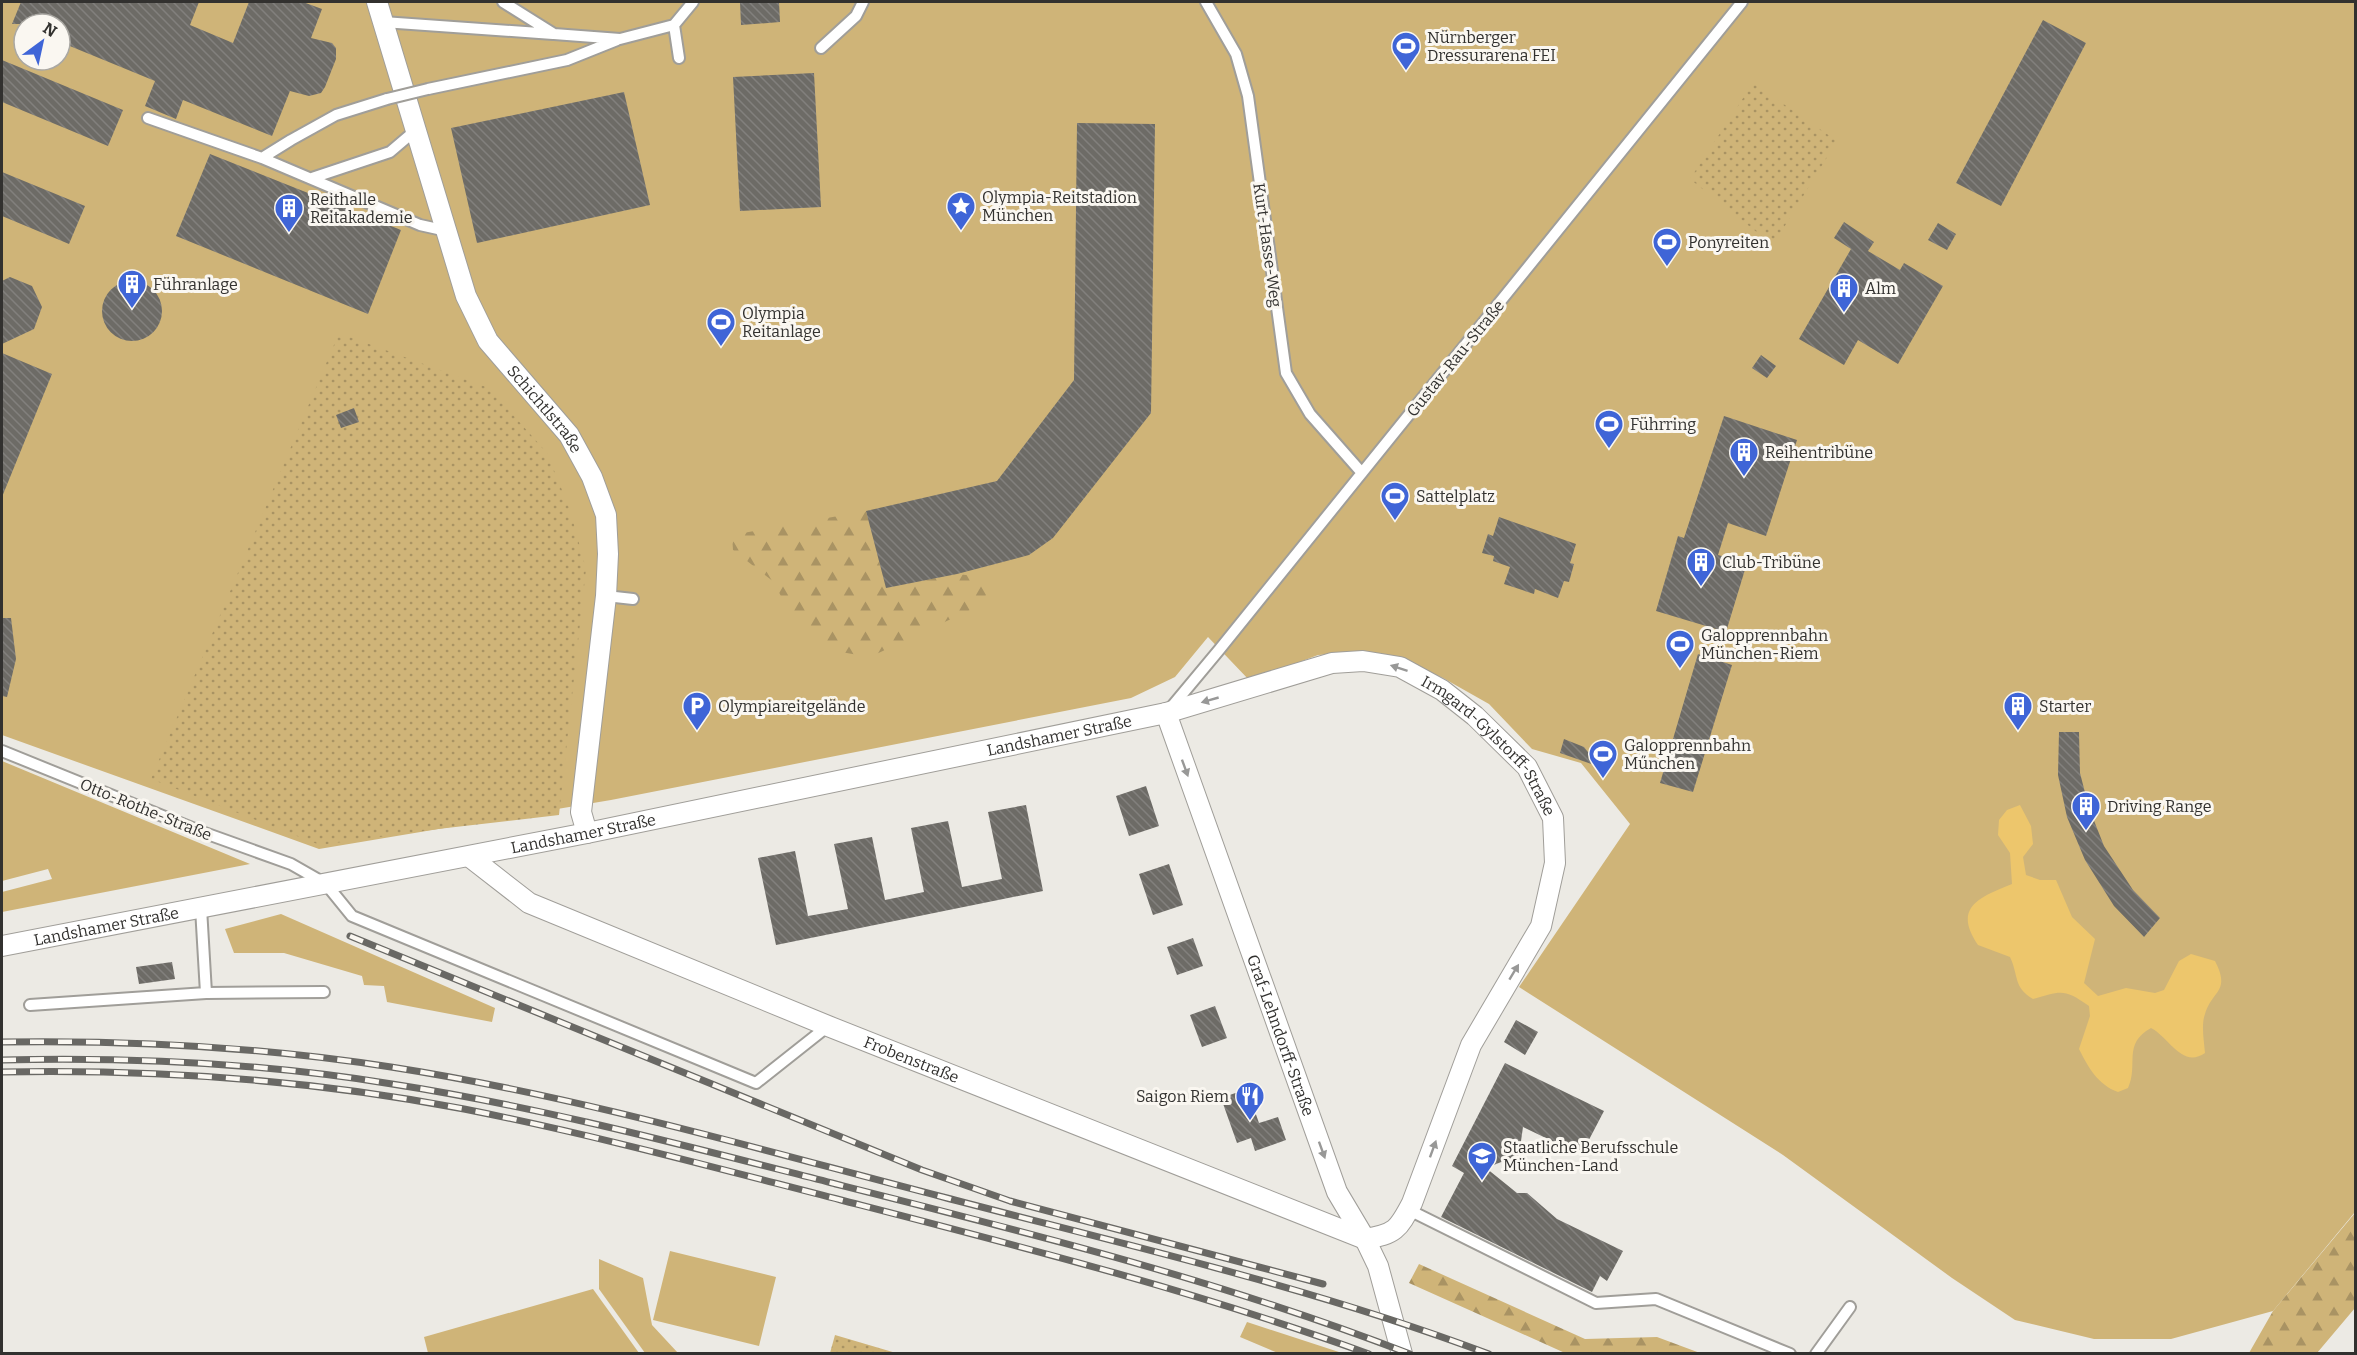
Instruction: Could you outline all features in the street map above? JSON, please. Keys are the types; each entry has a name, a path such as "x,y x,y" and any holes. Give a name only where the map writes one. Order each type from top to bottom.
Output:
{"street":[{"name":"Schichtlstraße","path":"377,2 466,296 488,341 569,435 592,477 606,515 608,554 606,596 581,812 587,834"},
{"name":"Irmgard-Gylstorff-Straße","path":"1166,713 1332,663 1363,661 1400,667 1442,690 1475,716 1527,767 1553,818 1555,863 1540,926 1471,1045 1411,1207 1397,1227 1388,1235 1365,1239"},
{"name":"Landshamer Straße","path":"2,946 587,834 1166,713"},
{"name":"Graf-Lehndorff-Straße","path":"1166,713 1337,1192 1378,1266 1402,1353"},
{"name":"Frobenstraße","path":"470,857 529,903 828,1026 1365,1239"}],"lane":[{"path":"503,2 554,34"},
{"path":"262,158 336,115 428,89 567,60 620,39 675,25 693,2"},
{"path":"821,48 856,16 863,2"},
{"name":"Kurt-Hasse-Weg","path":"1206,2 1236,54 1248,96 1286,373 1310,414 1362,473"},
{"name":"Gustav-Rau-Straße","path":"1166,713 1220,650 1742,2"},
{"path":"383,22 620,39"},
{"path":"675,25 679,58"},
{"path":"148,118 262,158 420,225 447,231"},
{"path":"312,178 390,152 417,129"},
{"path":"606,596 633,599"},
{"name":"Otto-Rothe-Straße","path":"2,751 202,832 291,864 326,884"},
{"path":"326,884 352,916 756,1083 828,1026"},
{"path":"201,908 206,993"},
{"path":"30,1005 206,993 324,992"},
{"path":"1411,1207 1596,1303 1656,1299 1790,1353"},
{"path":"1816,1353 1850,1307"}],"green space":[{"path":"2,2 2355,2 2355,1212 2273,1311 2171,1339 2094,1339 2015,1320 1952,1278 1783,1155 1519,987 1630,824 1581,763 1532,749 1489,704 1443,678 1405,661 1363,652 1318,655 1250,681 1208,637 1175,677 1131,698 611,800 319,849 2,735"},
{"path":"1753,83 1837,141 1773,245 1690,179"},
{"path":"339,333 489,388 547,453 570,510 586,569 559,815 320,845 151,779"},
{"path":"866,511 886,588 957,574 984,577 989,585 983,604 870,657 835,651 791,617 774,582 733,550 732,535"},
{"path":"2,761 250,864 2,912 2,892 52,879 48,869 2,881"},
{"path":"281,914 495,1008 492,1022 387,1002 384,986 364,985 362,976 284,953 234,953 225,929"},
{"path":"2355,1213 2355,1308 2317,1353 2249,1353 2273,1311"},
{"path":"670,1251 776,1277 759,1346 653,1320"},
{"path":"599,1259 643,1278 652,1325 678,1353 645,1353 599,1289"},
{"path":"1419,1264 1585,1339 1657,1337 1700,1353 1565,1353 1409,1283"},
{"path":"593,1289 639,1353 428,1353 424,1337"},
{"path":"1247,1322 1342,1353 1278,1353 1240,1337"},
{"path":"835,1335 896,1353 830,1353"}],"shaded area":[{"path":"2020,805 2031,826 2033,844 2023,857 2026,875 2040,880 2056,880 2072,917 2095,939 2084,983 2098,996 2126,988 2155,993 2164,990 2179,961 2191,954 2215,961 2221,985 2208,1006 2204,1018 2205,1053 2197,1057 2189,1057 2176,1050 2151,1028 2142,1034 2134,1048 2128,1088 2118,1092 2111,1089 2094,1075 2079,1049 2090,1016 2089,1006 2074,996 2062,993 2033,999 2019,985 2010,957 1978,945 1968,921 1969,912 1980,899 2012,884 2010,853 1998,835 1999,820 2007,810"}],"building":[{"path":"21,2 199,2 190,25 233,43 249,2 303,2 322,9 311,38 332,43 336,48 336,59 321,93 309,96 290,91 272,136 183,100 176,119 145,106 155,81 72,47 72,12 17,12"},
{"path":"740,2 779,2 780,22 741,25"},
{"path":"2043,20 2086,43 2001,206 1956,183"},
{"path":"2,60 12,64 12,72 31,72 123,110 108,146 2,102"},
{"path":"814,73 821,207 740,211 733,77"},
{"path":"624,92 650,205 477,243 451,128"},
{"path":"1077,123 1155,124 1151,413 1053,538 1029,555 957,574 886,588 866,511 997,481 1074,380"},
{"name":"Reithalle Reitakademie","path":"210,154 401,230 368,314 176,236"},
{"path":"2,172 85,206 69,244 2,216"},
{"path":"1844,222 1874,242 1868,251 1900,270 1904,263 1943,286 1898,364 1858,340 1844,365 1799,339 1851,249 1834,238"},
{"path":"1938,223 1956,234 1947,250 1928,240"},
{"path":"10,277 32,286 42,307 34,329 2,344 2,281"},
{"name":"Führanlage","path":"132,281 153,290 162,311 153,332 132,341 111,332 102,311 111,290"},
{"path":"2,353 52,374 2,497"},
{"path":"1761,355 1776,366 1767,378 1752,368"},
{"path":"354,408 359,422 341,428 336,415"},
{"path":"1724,416 1797,440 1766,536 1728,523 1718,555 1747,563 1726,632 1656,611 1678,536 1684,538"},
{"path":"1499,517 1576,544 1570,563 1574,564 1569,582 1564,581 1558,598 1535,589 1534,594 1504,584 1510,567 1493,561 1494,556 1482,553 1488,534 1493,536"},
{"path":"2,618 11,618 16,659 7,697 2,696"},
{"path":"1698,654 1732,665 1693,792 1660,783"},
{"name":"Driving Range","path":"2059,732 2079,732 2080,773 2089,808 2104,846 2133,890 2160,918 2144,937 2114,906 2085,860 2067,817 2058,775"},
{"path":"1564,739 1584,747 1600,767 1560,753"},
{"path":"1146,786 1159,826 1129,836 1116,796"},
{"path":"1026,805 1043,891 776,945 758,858 795,851 808,916 848,909 834,844 872,837 885,900 924,892 911,828 948,821 962,887 1002,879 988,812"},
{"path":"1169,864 1183,905 1153,915 1139,874"},
{"path":"1193,938 1203,966 1177,975 1167,947"},
{"path":"172,962 175,979 139,984 136,967"},
{"path":"1215,1006 1227,1038 1202,1047 1190,1015"},
{"path":"1516,1020 1538,1032 1525,1055 1504,1042"},
{"name":"Staatliche Berufsschule München-Land","path":"1505,1063 1604,1111 1581,1155 1523,1127 1519,1155 1486,1168 1517,1193 1527,1193 1557,1219 1623,1251 1607,1281 1600,1276 1592,1292 1441,1217 1464,1173 1452,1166"},
{"path":"1247,1089 1259,1123 1278,1117 1286,1140 1255,1151 1251,1138 1237,1143 1221,1098"}],"railway":[{"path":"350,936 922,1170 1010,1201 1323,1284"},
{"path":"2,1042 99,1042 197,1046 294,1054 391,1067 531,1093 669,1125 1218,1268 1354,1308 1489,1354"},
{"path":"2,1060 149,1061 246,1066 392,1084 503,1104 668,1141 1051,1239 1268,1303 1410,1354"},
{"path":"2,1072 118,1072 234,1078 349,1091 464,1109 606,1140 1041,1252 1239,1310 1369,1354"}],"place":[{"name":"Nürnberger Dressurarena FEI","path":"1406,72"},
{"name":"Olympia-Reitstadion München","path":"961,232"},
{"name":"Reithalle Reitakademie","path":"289,234"},
{"name":"Ponyreiten","path":"1667,268"},
{"name":"Führanlage","path":"132,310"},
{"name":"Alm","path":"1844,314"},
{"name":"Olympia Reitanlage","path":"721,348"},
{"name":"Führring","path":"1609,450"},
{"name":"Reihentribüne","path":"1744,478"},
{"name":"Sattelplatz","path":"1395,522"},
{"name":"Club-Tribüne","path":"1701,588"},
{"name":"Galopprennbahn München-Riem","path":"1680,670"},
{"name":"Olympiareitgelände","path":"697,732"},
{"name":"Starter","path":"2018,732"},
{"name":"Galopprennbahn Műnchen","path":"1603,780"},
{"name":"Driving Range","path":"2086,832"},
{"name":"Saigon Riem","path":"1250,1122"},
{"name":"Staatliche Berufsschule München-Land","path":"1482,1182"}]}
